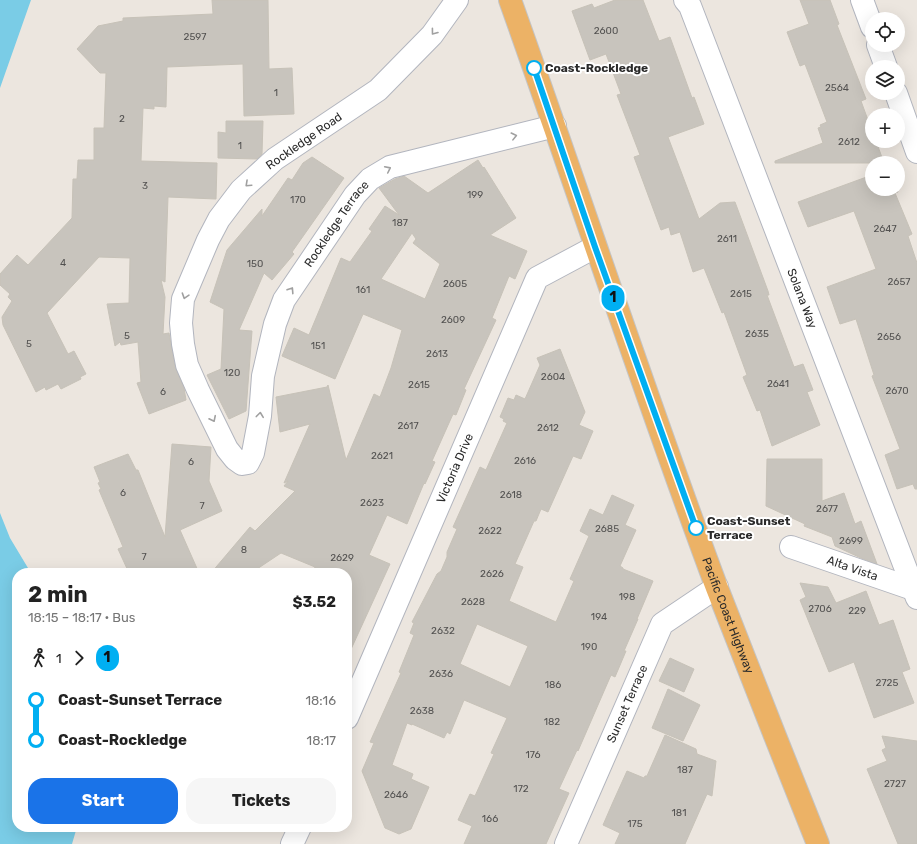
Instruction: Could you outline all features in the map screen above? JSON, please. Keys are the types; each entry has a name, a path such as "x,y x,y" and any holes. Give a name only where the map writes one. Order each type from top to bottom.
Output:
{"highway":[{"name":"Pacific Coast Highway","path":"510,0 555,126 595,247 717,587 818,844"}],"street":[{"name":"Rockledge Road","path":"253,453 248,463 242,464 235,459 227,448 187,365 181,323 183,299 208,240 219,219 241,190 274,159 378,90 432,35 457,0"},
{"name":"Solana Way","path":"685,0 693,13 915,593"},
{"path":"862,0 866,12"},
{"path":"898,100 917,152"},
{"name":"Rockledge Terrace","path":"253,453 260,416 263,376 277,318 284,300 355,194 370,179 390,167 555,126"},
{"name":"Victoria Drive","path":"352,706 537,278 595,247"},
{"name":"Alta Vista","path":"791,547 915,593"},
{"name":"Sunset Terrace","path":"566,844 662,624 717,587"},
{"path":"292,844 298,832"}],"water":[{"path":"0,0 31,0 0,88"},
{"path":"0,513 10,538 28,568 12,568 12,832 76,832 72,844 0,844"}],"building":[{"path":"212,0 268,0 269,69 292,68 294,114 244,116 243,64 167,67 166,107 154,106 154,109 143,108 141,161 217,163 216,199 168,197 165,282 161,280 165,297 163,334 169,333 175,367 184,388 186,400 149,414 137,383 141,382 138,342 121,345 120,342 115,346 107,304 129,303 130,258 99,257 47,313 68,354 74,351 86,374 80,377 81,379 61,389 58,384 46,390 45,387 36,392 3,325 2,317 12,301 8,297 10,294 0,285 0,274 17,255 28,265 72,218 73,179 77,179 78,160 94,160 94,128 104,128 106,73 100,73 77,49 98,26 123,21 123,18 213,14"},
{"path":"615,0 643,0 659,41 670,37 692,98 694,97 704,124 668,137 699,219 720,203 735,202 794,367 803,364 813,390 807,392 820,425 772,446 760,410 757,411 743,377 747,375 724,312 722,313 704,268 693,272 680,232 671,235 669,227 661,230 634,157 640,155 617,95 621,94 606,54 590,60 572,11 592,4 594,8"},
{"path":"800,0 830,0 839,24 837,25 865,96 865,99 861,101 865,112 865,148 879,148 881,156 865,156 865,163 775,163 775,161 823,143 818,128 821,127 820,125 827,122 805,64 800,66 787,32 809,24"},
{"path":"226,121 263,121 262,154 257,159 218,158 218,132 226,133"},
{"path":"312,157 344,178 292,252 294,254 272,280 264,273 239,330 252,331 246,411 229,419 207,375 221,369 224,309 210,302 227,250 262,209 262,216 288,178 292,180 303,163"},
{"path":"478,160 516,218 490,235 527,251 515,279 509,276 492,318 496,320 464,389 466,390 456,415 453,414 432,461 435,462 425,484 424,483 407,524 387,515 369,555 390,564 352,647 352,568 315,568 281,553 258,568 215,568 250,527 255,531 295,491 284,486 288,481 284,483 310,424 280,432 276,397 327,387 328,385 346,460 374,394 380,397 391,368 402,330 363,314 335,379 282,356 294,328 309,335 341,258 350,262 372,231 369,229 385,206 399,215 379,188 404,176 428,193","holes":["412,233 416,239 413,243 440,264 425,299 381,279"]},
{"path":"865,178 865,196 896,196 912,234 908,236 917,263 917,489 915,489 913,484 897,489 885,455 900,449 872,376 874,375 856,319 840,324 827,287 876,269 854,211 808,227 798,202"},
{"path":"560,349 585,412 579,425 593,431 581,459 573,456 548,512 541,509 536,521 534,521 515,564 523,567 509,601 556,622 574,581 570,579 589,536 580,531 590,509 603,515 612,495 634,505 625,525 636,530 620,566 623,569 653,581 624,651 626,651 615,677 611,675 578,751 577,750 559,789 569,793 546,844 464,844 472,826 458,820 470,794 475,796 494,754 491,753 507,718 464,700 450,734 447,732 444,738 407,723 392,765 413,774 411,779 429,787 411,829 399,834 385,828 362,771 374,743 370,742 401,673 399,672 414,635 410,633 414,623 412,622 437,574 441,571 457,529 453,527 480,467 486,470 507,423 500,417 508,398 514,400 516,395 525,399 540,365 537,358","holes":["477,624 528,646 510,687 460,664"]},
{"path":"172,444 211,447 209,481 222,511 180,530 197,568 127,568 118,549 123,547 99,490 101,489 98,483 100,482 94,467 128,454 136,470 138,470 165,537"},
{"path":"767,459 822,459 822,501 844,493 855,524 861,521 877,564 835,546 832,537 804,526 805,524 766,506"},
{"path":"800,583 828,587 836,603 866,591 879,625 893,620 910,669 902,672 914,703 874,718 854,662 829,672 800,600 806,597"},
{"path":"670,658 694,669 684,692 659,681"},
{"path":"668,689 700,705 683,741 652,728"},
{"path":"665,735 696,749 697,754 716,761 712,796 707,794 685,844 615,844 620,833 603,825 627,771 644,778 647,776"},
{"path":"882,736 917,741 917,844 898,844 867,769 887,761 882,750 886,748"}],"bus line":[{"name":"1","path":"534,68 595,247 696,528"}],"place":[{"name":"Coast-Rockledge","path":"534,68"},
{"name":"Coast-Sunset Terrace","path":"696,528"}]}
